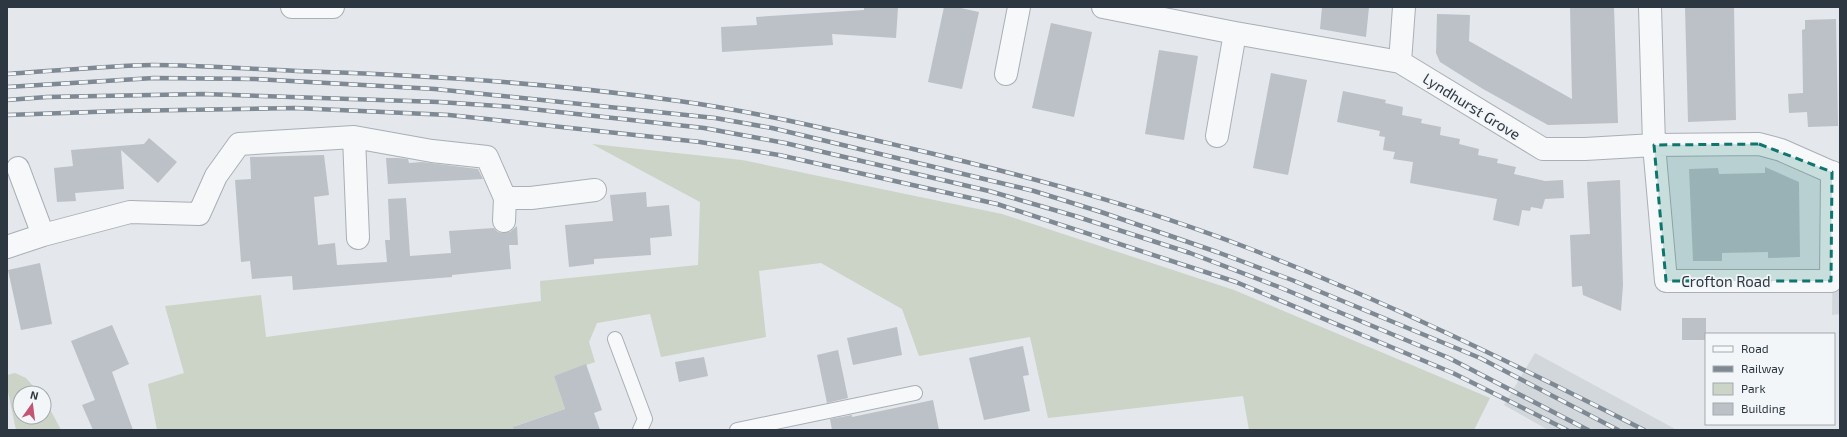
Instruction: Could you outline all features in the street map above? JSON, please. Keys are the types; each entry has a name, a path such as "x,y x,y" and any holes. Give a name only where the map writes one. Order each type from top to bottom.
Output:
{"street":[{"path":"292,7 321,7"},
{"path":"1006,74 1019,7"},
{"name":"Lyndhurst Grove","path":"1104,7 1235,34 1400,62 1543,149 1585,149 1654,145 1759,144 1781,150 1836,174"},
{"path":"1400,62 1404,7"},
{"name":"Crofton Road","path":"1650,7 1654,145 1666,281 1831,281 1836,174"},
{"path":"1217,136 1235,34"},
{"path":"354,137 358,238"},
{"path":"7,247 43,235 130,212 199,214 216,176 239,144 354,137 432,151 487,156 505,198 504,221"},
{"path":"18,168 43,235"},
{"path":"505,198 531,198 595,190"}],"lane":[{"path":"615,339 645,419 640,430"},
{"path":"737,430 915,393"}],"highlighted area":[{"path":"1759,144 1832,172 1831,281 1666,281 1654,145"}],"shaded area":[{"path":"1834,202 1840,204 1840,314 1832,315"},
{"path":"1535,353 1677,430 1548,430 1504,405"}],"green space":[{"path":"592,144 742,160 1002,214 1234,290 1490,398 1474,430 1249,430 1243,396 1048,418 1030,337 919,356 902,309 821,263 759,271 766,337 661,357 650,314 597,323 589,342 595,362 554,376 565,409 515,426 517,430 157,430 148,384 184,373 165,306 261,295 266,337 541,301 540,281 698,265 700,202"},
{"path":"15,373 26,378 32,385 12,385 12,411 7,387 7,375"},
{"path":"52,413 61,430 16,430 15,425 52,425"}],"building":[{"path":"864,7 898,7 896,38 832,34 833,45 722,52 721,27 757,25 756,17 864,10"},
{"path":"944,7 956,7 979,12 962,89 928,82"},
{"path":"1322,7 1369,7 1366,37 1320,29"},
{"path":"1570,7 1614,7 1618,123 1548,125 1483,89 1440,62 1436,53 1437,14 1470,15 1469,41 1572,99"},
{"path":"1685,7 1734,7 1736,120 1688,122"},
{"path":"1836,19 1838,126 1808,127 1807,112 1789,113 1788,94 1803,93 1802,30 1805,29 1805,20"},
{"path":"1051,23 1092,32 1074,117 1032,108"},
{"path":"1159,50 1198,56 1184,140 1145,134"},
{"path":"1271,73 1307,80 1288,175 1253,168"},
{"path":"1343,91 1386,100 1385,103 1403,107 1402,115 1422,119 1421,123 1441,127 1440,135 1460,139 1459,144 1479,149 1478,155 1498,159 1497,163 1516,167 1514,174 1545,181 1563,180 1564,198 1545,199 1542,209 1531,207 1530,211 1522,210 1519,226 1493,220 1497,199 1410,183 1413,162 1393,159 1395,152 1383,150 1385,137 1379,136 1380,131 1337,122"},
{"path":"149,138 177,162 158,183 121,150 124,189 75,193 76,201 57,202 54,168 73,166 71,150 144,144"},
{"path":"324,155 329,195 314,197 318,245 335,243 337,265 387,262 385,240 390,240 388,199 406,198 410,256 451,253 449,231 494,228 498,232 504,233 510,232 517,226 518,245 509,245 511,269 452,275 452,277 293,290 292,276 252,279 250,261 241,262 235,180 251,179 250,157"},
{"path":"386,158 408,159 409,163 422,162 478,169 483,179 388,184"},
{"path":"1765,167 1799,182 1800,257 1768,258 1768,252 1722,253 1722,261 1693,261 1689,169 1718,168 1719,174 1765,173"},
{"path":"1620,180 1623,285 1621,311 1583,295 1582,286 1572,287 1570,235 1590,234 1587,182"},
{"path":"646,192 647,207 669,205 672,236 650,238 651,255 594,259 594,264 569,267 565,225 613,221 610,195"},
{"path":"40,263 52,324 21,330 8,270"},
{"path":"1682,318 1706,318 1705,340 1682,340"},
{"path":"112,325 129,364 112,372 133,430 93,430 82,405 95,400 71,341"},
{"path":"897,327 902,355 853,365 847,338"},
{"path":"1023,346 1029,375 1023,376 1030,411 984,420 969,358"},
{"path":"838,350 848,398 827,403 817,355"},
{"path":"704,357 708,376 679,382 675,362"},
{"path":"586,364 602,410 594,413 600,430 514,430 513,427 565,409 554,376"},
{"path":"933,400 939,430 832,430 830,419 852,415 852,417"}],"railway":[{"path":"7,74 98,67 152,65 206,66 393,75 584,89 709,105 797,122 956,159 1040,181 1124,205 1207,233 1299,268 1399,311 1497,357 1644,430"},
{"path":"7,87 154,78 255,79 435,89 715,118 772,128 1034,191 1101,212 1217,252 1292,280 1480,358 1618,430"},
{"path":"7,100 47,97 203,94 439,102 513,107 704,128 785,143 989,191 1075,216 1190,253 1279,287 1449,358 1588,430"},
{"path":"7,115 120,111 295,108 449,115 700,142 779,155 997,204 1236,282 1453,373 1567,430"}]}
